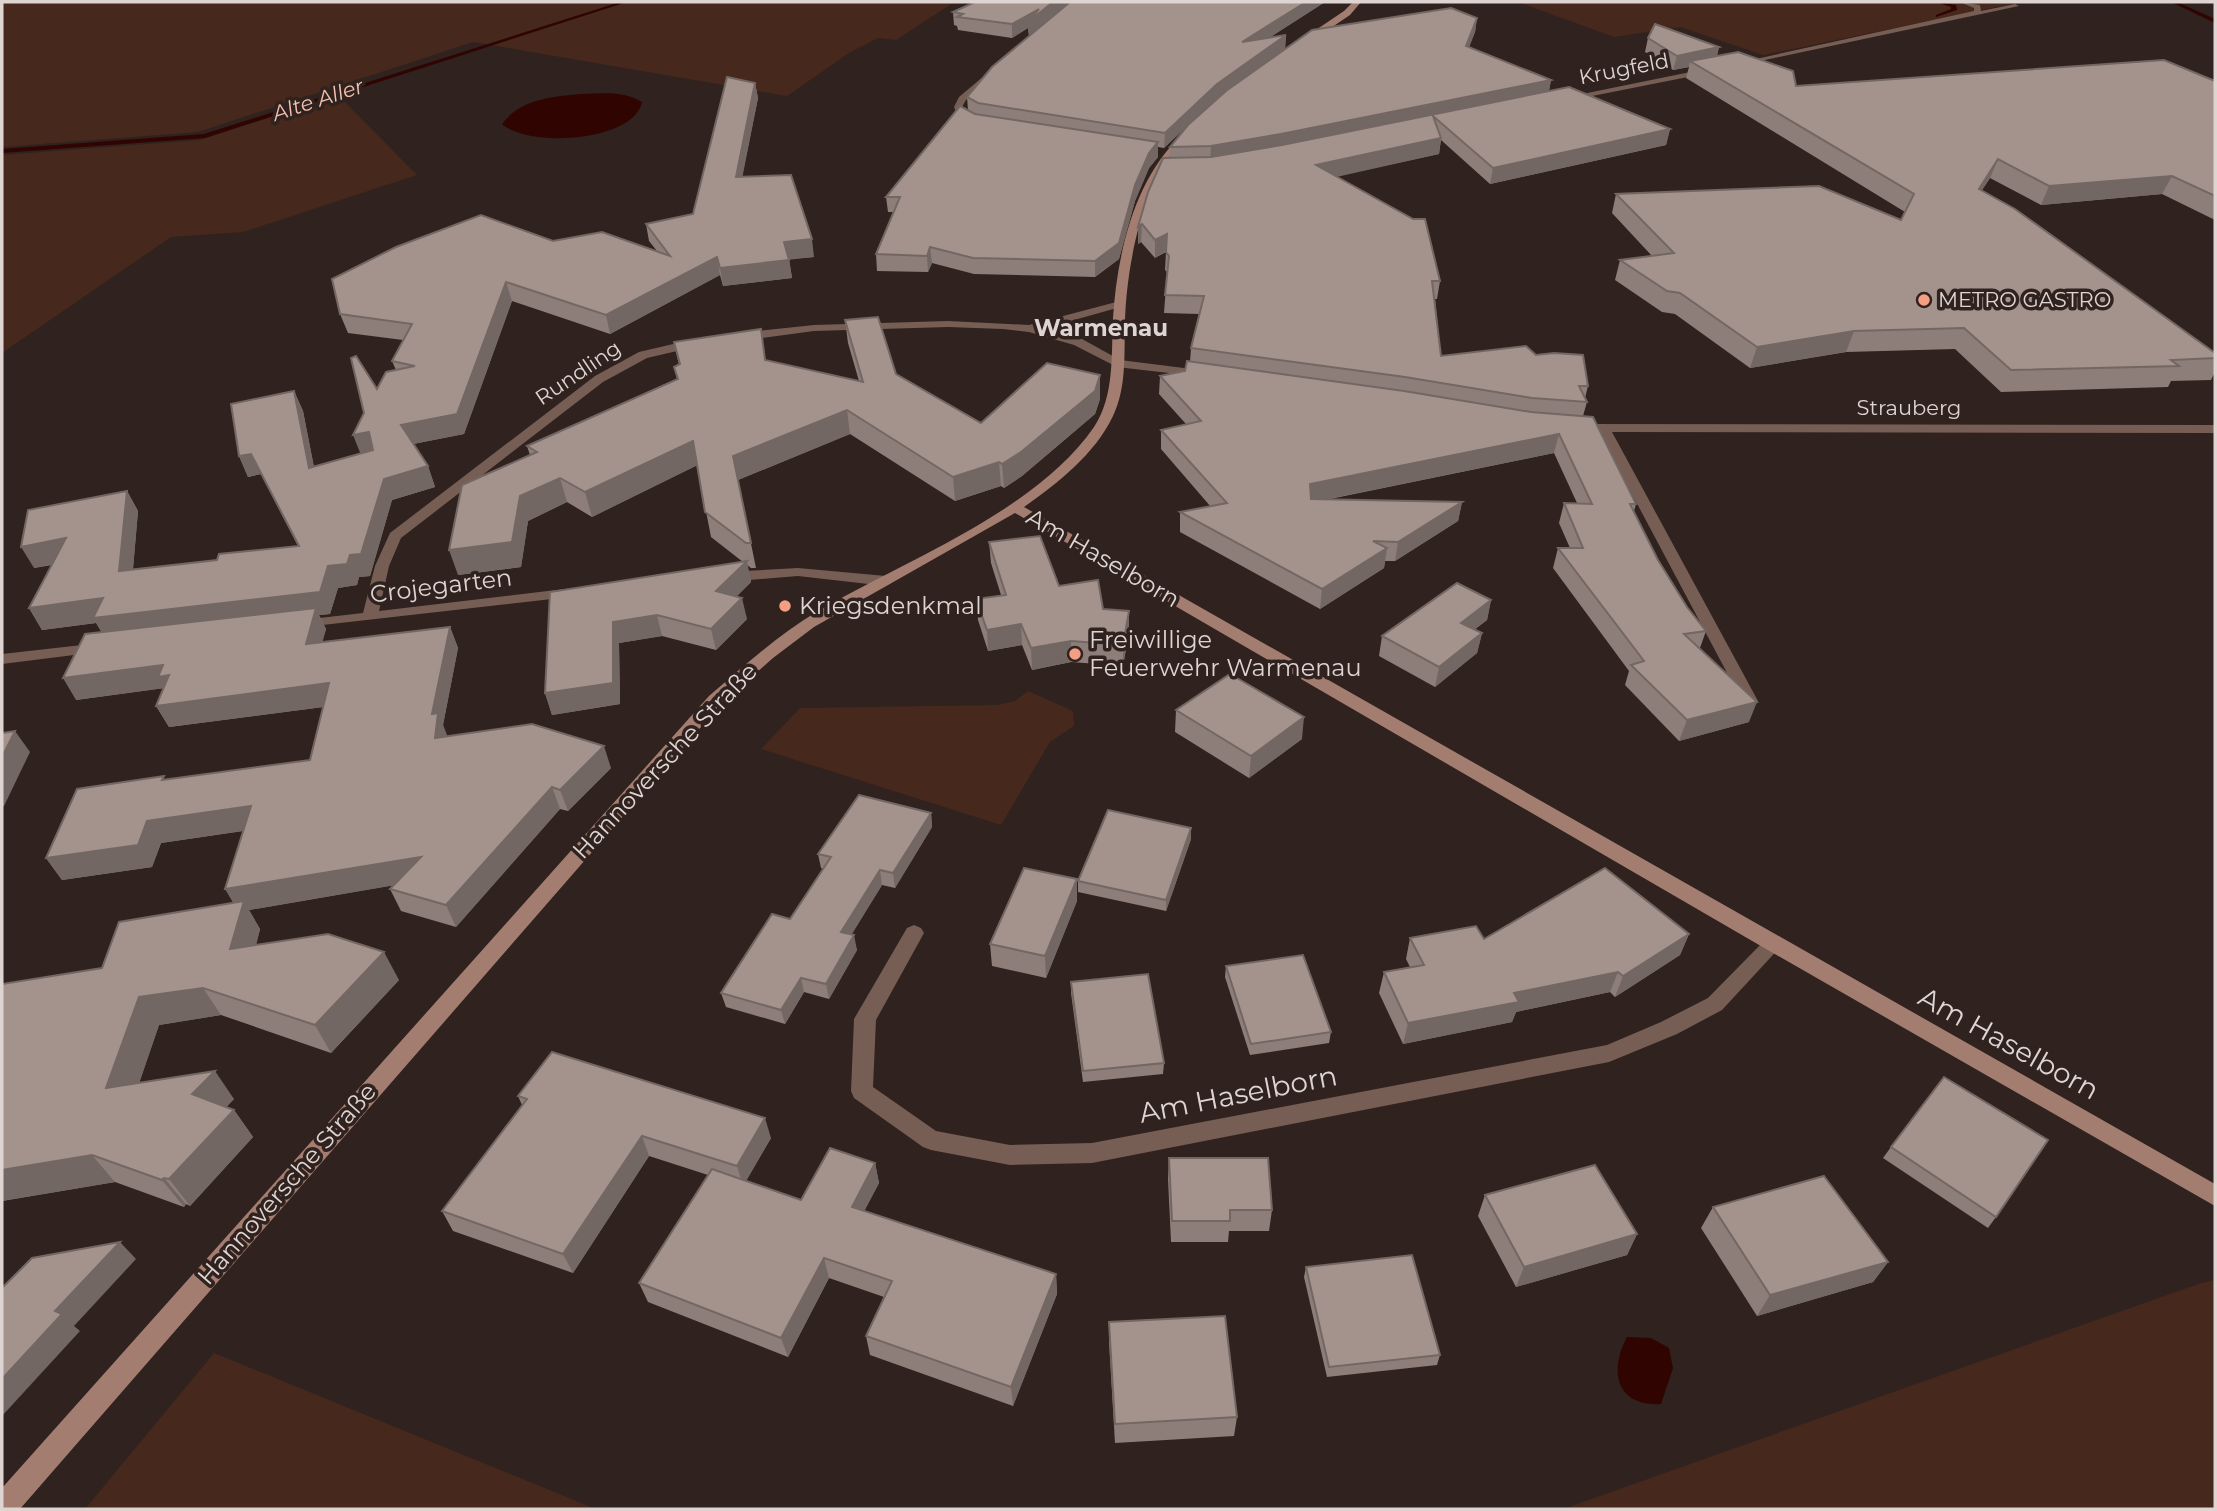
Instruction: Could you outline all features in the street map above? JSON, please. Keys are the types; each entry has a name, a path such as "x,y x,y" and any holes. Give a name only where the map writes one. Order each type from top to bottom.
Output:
{"street":[{"path":"1294,49 1347,13 1357,2"},
{"path":"1963,2 1976,8 1978,12 1974,15"},
{"name":"Krugfeld","path":"1558,100 2015,6 1978,2"},
{"path":"988,124 961,115 958,107 962,99 1004,63"},
{"name":"Hannoversche Straße","path":"2,1509 715,700 769,652 822,615 1015,507 1058,475 1082,452 1101,428 1115,387 1120,304 1143,205 1167,154 1193,129"},
{"path":"1156,152 1167,154"},
{"path":"1030,329 1120,304"},
{"path":"732,338 814,328 935,324 1030,329 1078,342 1117,363 1217,376"},
{"name":"Rundling","path":"370,617 382,566 395,536 599,379 643,355 711,340"},
{"name":"Strauberg","path":"1565,427 1604,430 2215,429"},
{"path":"1604,430 1750,701"},
{"name":"Am Haselborn","path":"1015,507 2215,1196"},
{"path":"705,578 798,572 886,581"},
{"name":"Crojegarten","path":"288,626 589,592"},
{"path":"2,659 111,647"},
{"name":"Am Haselborn","path":"914,933 865,1019 862,1091 931,1140 1010,1155 1092,1153 1609,1053 1669,1028 1715,1004 1773,944"}],"shaded area":[{"path":"2,2 953,3 896,40 878,38 849,53 787,96 473,42 198,132 2,147"},
{"path":"1518,2 2021,2 1763,55 1680,27 1614,37"},
{"path":"583,94 621,94 642,102 635,115 620,126 579,137 534,136 515,132 502,124 518,109 538,100"},
{"path":"338,95 417,175 243,232 171,237 2,353 2,155 200,140"},
{"path":"1028,691 1073,711 1074,726 1050,742 1001,825 761,749 800,708 997,705 1015,701"},
{"path":"2215,1280 2215,1509 1563,1509 2201,1283"},
{"path":"1627,1337 1651,1338 1669,1348 1673,1368 1661,1404 1634,1400 1620,1385 1618,1363"},
{"path":"214,1353 596,1509 85,1509"}],"building":[{"path":"975,2 1053,2 1028,22 1039,9 1012,24 957,17 963,14 953,12"},
{"path":"1070,2 1306,2 1242,42 1286,35 1217,84 1165,133 978,103 967,97 992,67"},
{"path":"1451,8 1477,18 1466,46 1551,80 1281,134 1211,146 1170,147 1188,125 1226,91 1312,30"},
{"path":"1655,24 1719,47 1677,56 1648,38"},
{"path":"1738,52 1793,71 1796,86 2164,60 2215,81 2215,196 2172,176 2049,186 1998,159 1979,189 2015,209 2215,353 2215,358 2171,360 2179,366 2011,370 1964,328 1854,331 1757,347 1680,293 1667,291 1620,260 1674,253 1616,194 1819,186 1901,220 1914,194 1690,61"},
{"path":"727,77 755,83 736,177 791,175 812,239 784,242 789,260 720,268 717,257 606,315 506,282 457,414 401,425 428,466 384,479 361,554 350,555 347,564 328,566 320,592 93,618 103,598 29,608 66,538 21,547 28,510 127,491 119,571 217,560 219,554 299,546 251,454 239,456 231,404 294,391 309,468 373,450 369,432 353,435 364,413 351,358 356,356 377,389 386,372 415,366 392,361 412,324 340,314 332,279 396,247 481,215 553,241 602,232 670,256 646,224 693,214"},
{"path":"1569,87 1670,129 1493,168 1433,116 1441,138 1316,165 1413,219 1425,219 1440,281 1432,281 1441,356 1526,346 1536,355 1583,355 1588,386 1579,386 1587,402 1532,398 1405,377 1191,348 1204,296 1165,295 1169,256 1166,252 1167,234 1155,240 1142,224 1138,227 1148,192 1163,158 1211,157 1282,145"},
{"path":"960,106 975,114 1158,142 1149,153 1135,185 1119,243 1095,261 973,258 930,247 927,256 876,254 900,197 886,197"},
{"path":"878,317 896,374 981,423 1047,363 1100,375 1095,391 1021,452 1002,464 999,462 953,477 847,410 733,456 751,543 746,543 705,512 693,441 585,492 560,478 520,496 512,542 449,550 462,485 537,452 527,446 678,379 674,367 680,364 674,342 761,329 765,360 863,382 845,320"},
{"path":"1187,361 1404,391 1531,412 1593,417 1636,504 1630,504 1658,560 1687,607 1706,631 1684,634 1757,702 1687,720 1631,665 1644,661 1558,548 1583,548 1564,503 1592,504 1559,434 1310,484 1311,499 1462,502 1398,542 1373,541 1387,548 1322,589 1180,512 1227,503 1161,430 1201,421 1160,376 1185,371"},
{"path":"1040,536 1059,586 1098,580 1103,609 1129,611 1123,645 1071,641 1031,648 1021,624 987,630 976,599 1006,595 989,542"},
{"path":"747,561 716,591 742,598 711,629 657,615 613,622 613,683 545,693 550,592"},
{"path":"1457,583 1491,600 1461,623 1482,633 1439,667 1382,636"},
{"path":"316,608 306,644 450,627 432,714 438,713 435,738 532,724 604,746 560,790 552,787 446,905 390,889 421,857 225,889 251,806 147,821 138,845 46,858 77,789 164,776 162,780 310,760 329,683 156,706 169,675 158,677 163,665 63,678 85,634"},
{"path":"1230,674 1304,717 1251,756 1176,710"},
{"path":"15,731 2,757 2,733"},
{"path":"859,795 931,813 893,873 880,870 841,932 854,935 826,984 801,978 781,1010 721,993 772,914 790,919 831,857 818,854"},
{"path":"1108,810 1191,828 1166,900 1078,881"},
{"path":"1024,868 1077,879 1045,956 990,944"},
{"path":"1605,868 1689,934 1623,976 1618,972 1514,993 1519,1002 1408,1023 1384,972 1424,965 1410,938 1476,926 1484,939"},
{"path":"244,901 230,949 328,934 384,952 315,1025 203,988 139,997 106,1088 215,1071 192,1094 234,1110 169,1179 162,1180 92,1155 2,1170 2,984 102,968 119,922"},
{"path":"1303,955 1331,1032 1251,1044 1226,966"},
{"path":"1148,974 1164,1063 1083,1071 1071,982"},
{"path":"552,1052 765,1118 737,1166 642,1136 563,1254 442,1211 527,1099 518,1096"},
{"path":"1944,1077 2048,1140 1996,1217 1891,1147"},
{"path":"830,1148 875,1163 852,1207 1056,1274 1011,1387 866,1336 892,1281 824,1258 781,1338 639,1283 712,1169 801,1200"},
{"path":"1169,1158 1268,1158 1272,1210 1230,1210 1230,1221 1172,1221"},
{"path":"1595,1165 1637,1234 1524,1267 1485,1195"},
{"path":"1824,1176 1888,1262 1770,1295 1713,1207"},
{"path":"120,1242 55,1311 62,1314 2,1379 2,1288 32,1258"},
{"path":"1412,1255 1440,1355 1329,1367 1306,1267"},
{"path":"1225,1316 1237,1417 1115,1424 1109,1322"}],"waterway":[{"name":"Alte Aller","path":"2,151 205,136 624,2"},
{"path":"1938,16 1954,10 1954,6 1939,2"},
{"path":"2173,2 2215,21"}],"place":[{"name":"METRO GASTRO","path":"1924,300"},
{"name":"Kriegsdenkmal","path":"785,606"},
{"name":"Freiwillige Feuerwehr Warmenau","path":"1075,654"}],"district":[{"name":"Warmenau","path":"1101,328"}]}
